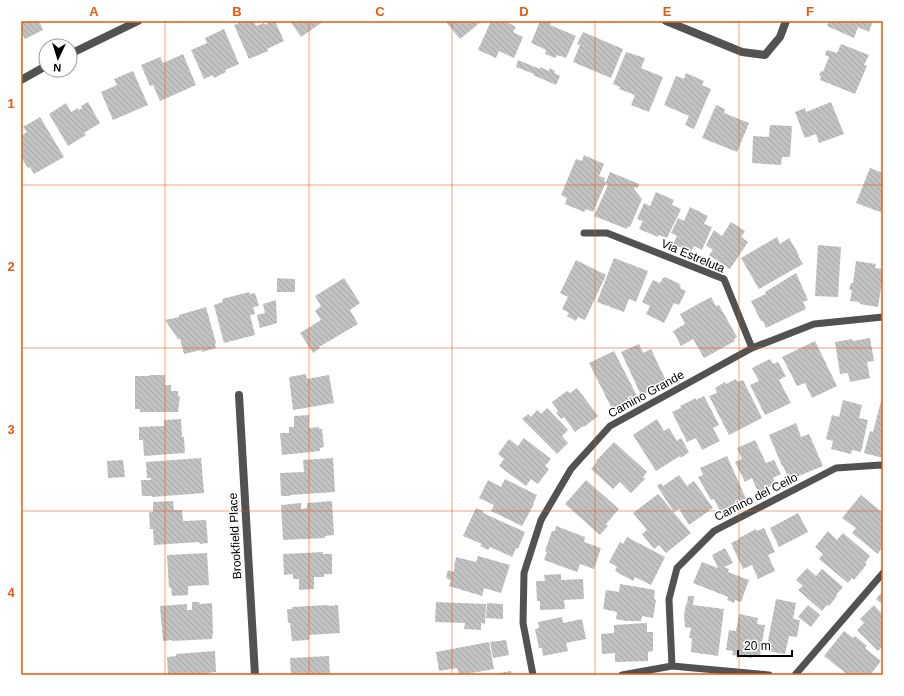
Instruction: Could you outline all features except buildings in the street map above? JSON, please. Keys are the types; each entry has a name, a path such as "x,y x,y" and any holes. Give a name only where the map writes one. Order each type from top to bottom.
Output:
{"street":[{"path":"78,50 138,21"},
{"path":"666,21 742,52 765,55 780,37 786,21"},
{"path":"21,80 38,70"},
{"name":"Brookfield Place","path":"239,396 255,675"}],"lane":[{"name":"Via Estreluta","path":"584,233 607,233 724,279 752,348"},
{"name":"Camino Grande","path":"533,675 522,623 524,573 541,520 571,469 610,426 752,348 814,324 883,317"},
{"name":"Camino del Ceilo","path":"672,666 668,599 677,568 714,531 836,468 883,466"},
{"path":"795,675 883,573"},
{"path":"622,675 672,666 769,675"}]}
